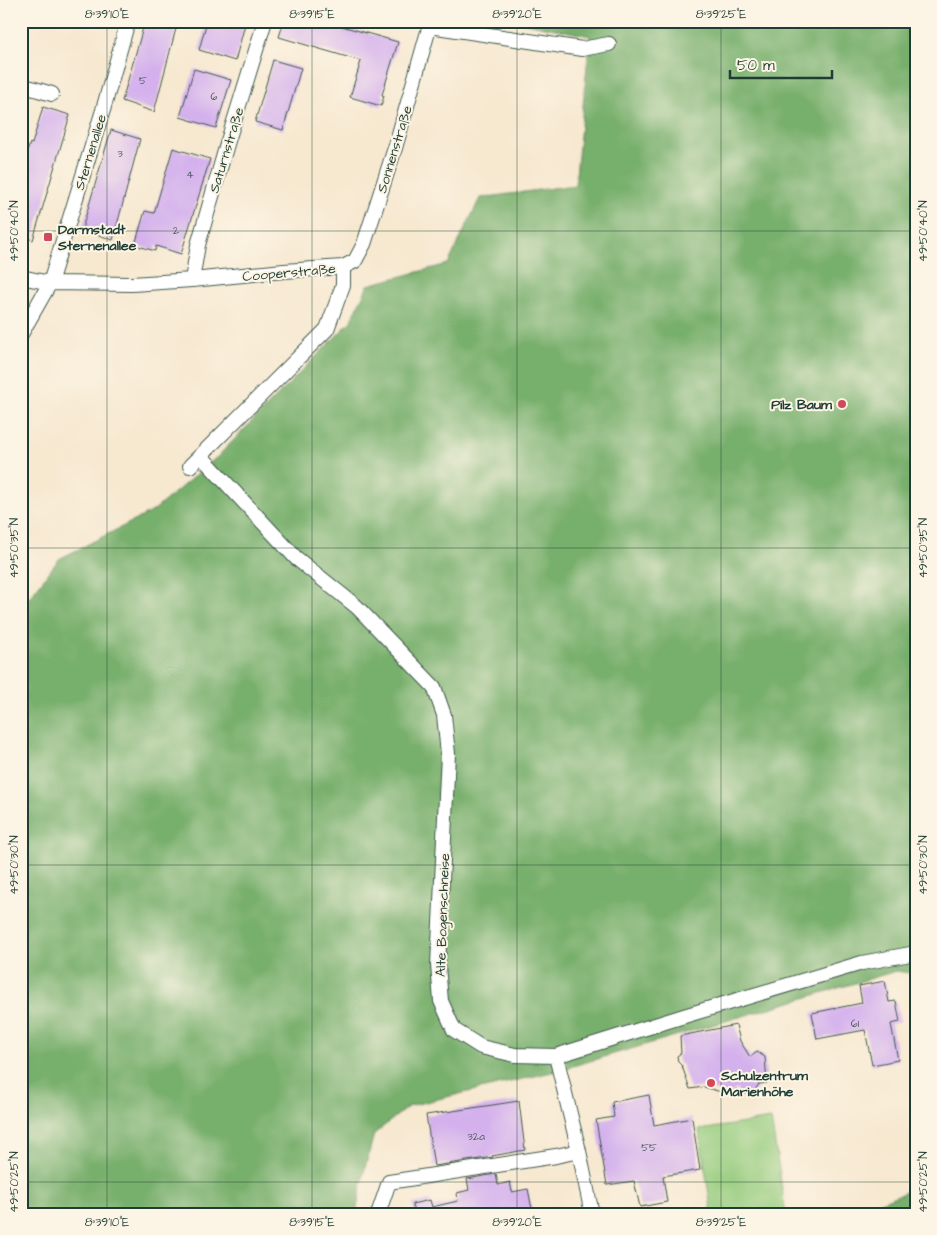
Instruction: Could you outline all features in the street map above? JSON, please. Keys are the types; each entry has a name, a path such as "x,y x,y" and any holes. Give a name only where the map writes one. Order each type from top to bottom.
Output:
{"street":[{"name":"Sternenallee","path":"21,334 50,283 128,21"},
{"name":"Saturnstraße","path":"192,280 198,245 265,21"},
{"path":"431,24 582,49 609,44"},
{"name":"Sonnenstraße","path":"343,267 355,261 364,244 398,140 431,24"},
{"path":"21,85 52,94"},
{"name":"Cooperstraße","path":"21,278 50,283 132,284 343,267 343,285 327,329 190,466"},
{"name":"Alte Bogenschneise","path":"201,456 296,558 357,607 434,687 444,715 448,754 438,965 441,1001 454,1030 481,1047 515,1055 556,1056 856,965 916,953"},
{"path":"556,1056 592,1214"},
{"path":"378,1214 389,1182 546,1158 579,1151"}],"green space":[{"path":"515,21 916,21 916,974 896,971 556,1071 409,1106 374,1134 356,1214 21,1214 21,608 59,559 153,511 217,457 351,321 368,285 448,264 480,198 575,185 590,36"},
{"path":"771,1119 786,1214 712,1214 699,1130"},
{"path":"916,1188 916,1214 861,1214 878,1203"}],"building":[{"path":"145,21 178,21 154,112 122,101"},
{"path":"207,21 246,21 235,61 199,50"},
{"path":"284,21 324,21 398,42 382,95 384,96 381,106 350,97 361,61 279,37"},
{"path":"273,60 301,68 283,130 255,122"},
{"path":"194,69 231,80 216,128 180,117"},
{"path":"43,107 70,115 33,240 21,236 21,172"},
{"path":"111,130 140,139 113,240 82,229"},
{"path":"173,148 210,159 181,254 156,246 155,251 135,245 145,211 154,213"},
{"path":"885,981 889,1002 896,1001 900,1022 891,1024 898,1060 872,1065 865,1030 817,1039 812,1013 862,1003 859,986"},
{"path":"736,1025 740,1041 750,1057 757,1052 765,1057 767,1083 759,1084 754,1092 739,1095 737,1089 728,1094 704,1087 690,1089 682,1066 678,1062 677,1056 681,1053 680,1036"},
{"path":"649,1095 654,1125 692,1118 700,1170 663,1176 667,1202 640,1207 634,1181 607,1185 596,1120 614,1117 612,1102"},
{"path":"519,1101 525,1150 434,1166 426,1115"},
{"path":"496,1174 498,1185 510,1182 512,1192 528,1189 533,1214 415,1214 412,1204 430,1200 432,1207 458,1201 457,1193 469,1190 467,1179"}],"place":[{"name":"Darmstadt Sternenallee","path":"48,237"},
{"name":"Pilz Baum","path":"842,404"},
{"name":"Schulzentrum Marienhöhe","path":"711,1083"}]}
